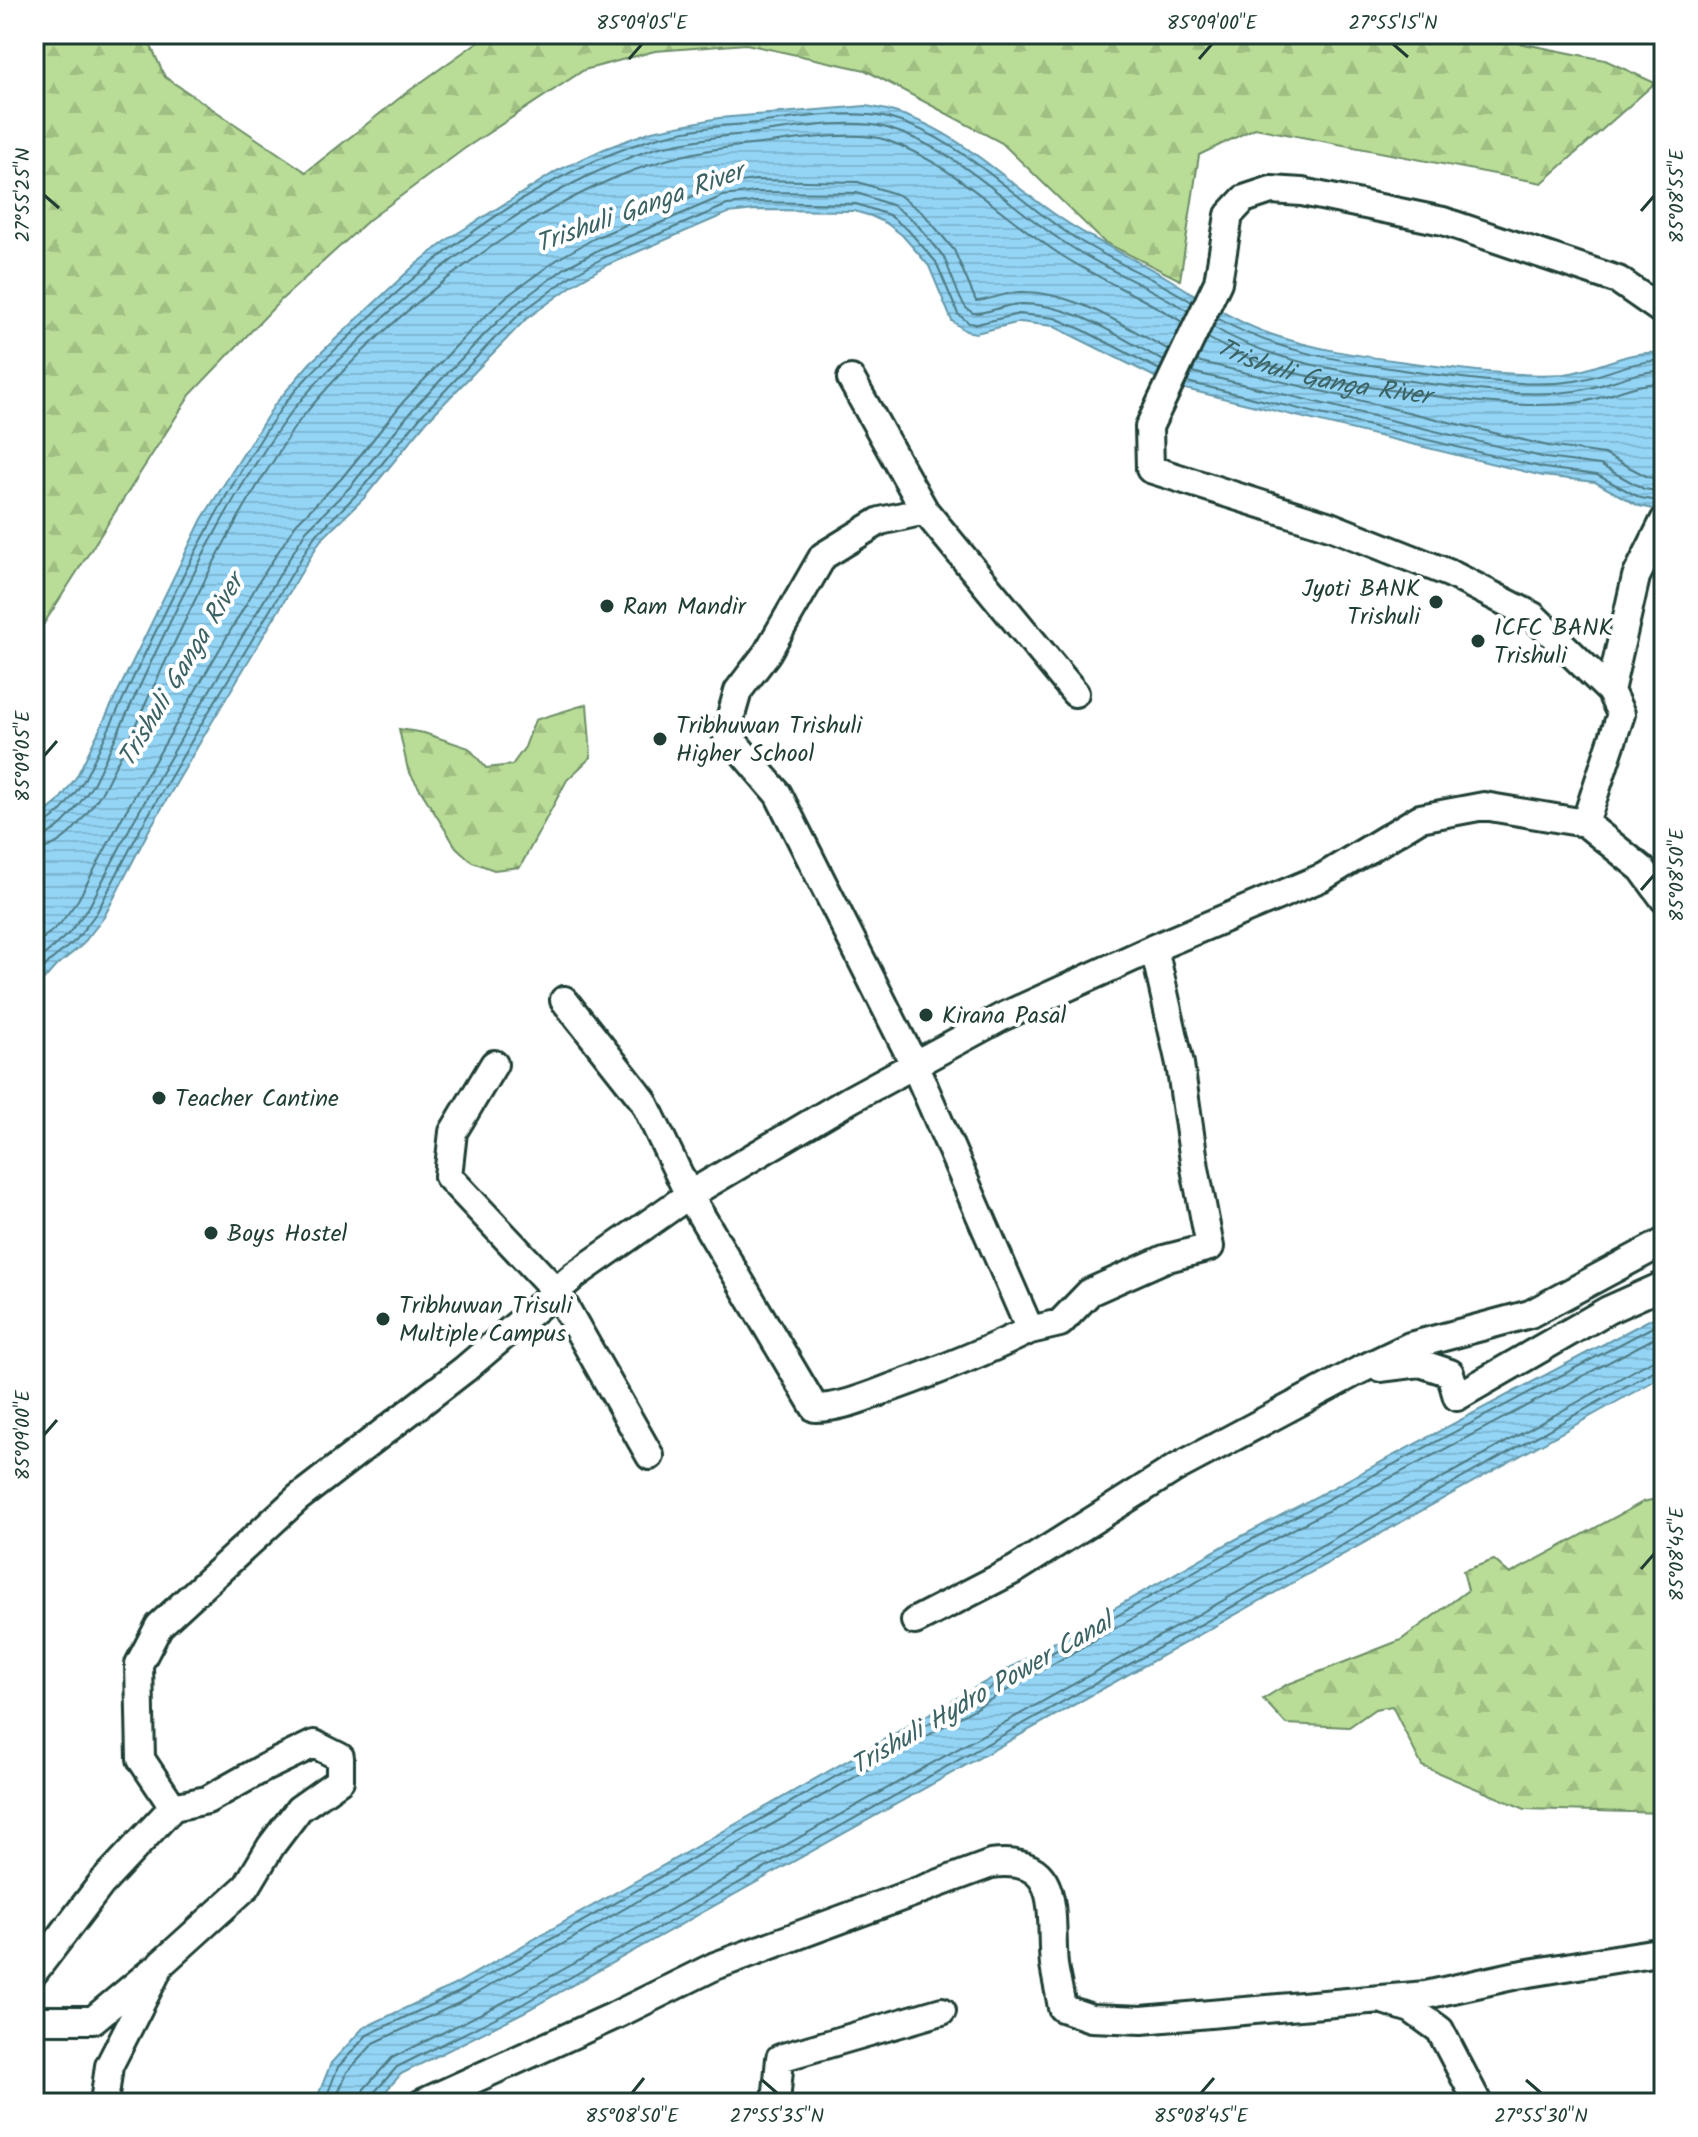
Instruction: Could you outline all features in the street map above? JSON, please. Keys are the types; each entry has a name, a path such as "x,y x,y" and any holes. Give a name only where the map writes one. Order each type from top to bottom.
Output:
{"street":[{"path":"1585,823 1621,714 1610,691 1533,616 1451,574 1330,526 1150,469 1149,427 1218,282 1229,215 1244,199 1271,190 1302,192 1443,221 1618,280 1664,312"},
{"path":"851,379 925,511 1075,693"},
{"path":"925,511 880,521 823,556 767,653 738,691 726,733 778,794 914,1064 1030,1330"},
{"path":"1610,691 1636,577 1664,521"},
{"path":"173,1807 141,1759 139,1664 159,1626 298,1498 465,1369 556,1291 689,1195 914,1064 1002,1017 1154,948 1323,877 1420,818 1484,806 1585,823 1642,869 1664,899"},
{"path":"564,1000 643,1100 689,1195 815,1408 826,1408 966,1360 1030,1330 1060,1323 1090,1292 1164,1259 1210,1247 1180,1064 1154,948"},
{"path":"494,1064 453,1132 448,1176 556,1291 650,1456"},
{"path":"915,1621 1016,1569 1174,1469 1358,1371 1410,1346 1530,1314 1664,1242"},
{"path":"1358,1371 1420,1363 1450,1373 1457,1397 1608,1310 1664,1285"},
{"path":"34,1972 101,1884 173,1807 207,1800 314,1744 340,1757 340,1780 299,1809 271,1846 247,1886 161,1964 93,2020 34,2020"},
{"path":"422,2103 614,2016 715,1966 991,1864 1024,1864 1037,1874 1051,1896 1054,1966 1062,2008 1091,2018 1142,2020 1426,1995 1517,1975 1664,1951"},
{"path":"104,2103 109,2066 161,1964"},
{"path":"1378,1999 1411,2009 1440,2030 1478,2103"},
{"path":"776,2103 780,2058 942,2011"}],"green space":[{"path":"34,34 82,38 146,35 165,77 306,172 406,93 489,34 1474,34 1605,60 1655,83 1542,183 1255,128 1199,155 1180,280 1104,242 1002,143 865,70 746,44 655,51 584,70 464,149 370,219 281,300 190,395 34,639"},
{"path":"587,704 591,757 567,780 520,867 494,870 472,862 456,847 408,770 399,729 424,733 469,748 486,768 512,765 525,747 535,720"},
{"path":"1664,1497 1664,1813 1525,1809 1422,1766 1392,1706 1375,1709 1349,1727 1286,1724 1263,1699 1286,1685 1401,1640 1468,1590 1463,1571 1494,1560 1510,1574 1643,1502"}],"water":[{"name":"Trishuli Ganga River","path":"866,106 920,121 944,133 1080,230 1229,315 1256,329 1287,339 1372,357 1465,370 1524,374 1564,374 1626,356 1664,354 1664,511 1639,506 1595,482 1543,476 1173,386 1053,326 1020,322 976,333 966,331 952,321 929,266 902,235 871,216 854,211 755,210 728,213 607,265 576,283 526,319 427,421 364,498 320,541 149,830 104,917 82,945 55,967 34,991 34,822 58,802 77,776 202,519 275,404 310,363 415,265 450,238 557,171 604,149 652,131 719,118"},
{"name":"Trishuli Hydro Power Canal","path":"1664,1312 1664,1375 1661,1377 524,2012 401,2074 375,2103 315,2103 331,2063 363,2028 452,1986 1227,1544"}],"place":[{"name":"Jyoti BANK Trishuli","path":"1436,602"},
{"name":"Ram Mandir","path":"607,606"},
{"name":"ICFC BANK Trishuli","path":"1478,641"},
{"name":"Tribhuwan Trishuli Higher School","path":"660,739"},
{"name":"Kirana Pasal","path":"926,1015"},
{"name":"Teacher Cantine","path":"159,1098"},
{"name":"Boys Hostel","path":"211,1233"},
{"name":"Tribhuwan Trisuli Multiple Campus","path":"383,1319"}]}
